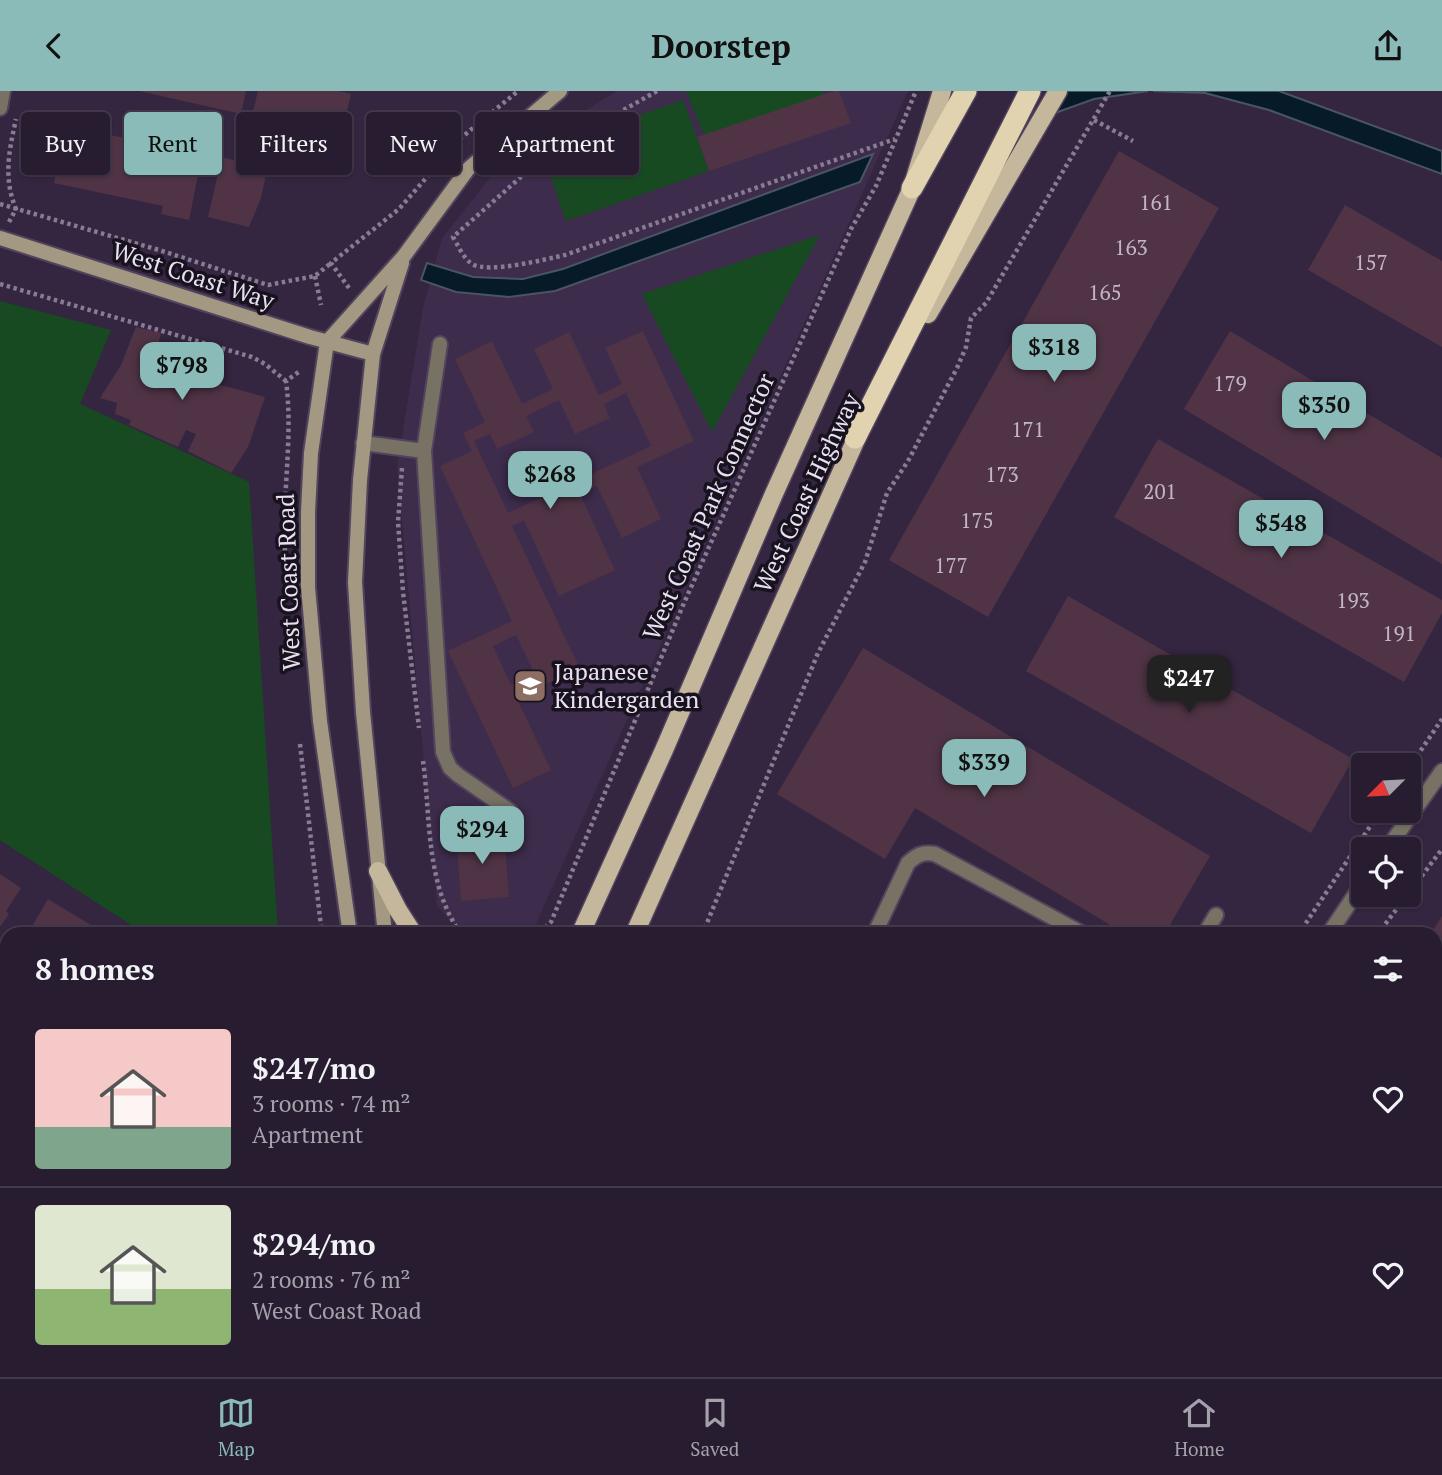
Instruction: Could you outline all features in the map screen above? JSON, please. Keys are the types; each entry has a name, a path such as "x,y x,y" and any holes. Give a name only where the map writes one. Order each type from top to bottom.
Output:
{"highway":[{"path":"912,188 966,91"},
{"path":"855,438 1030,91"}],"main road":[{"name":"West Coast Highway","path":"584,927 912,188 942,91"},
{"name":"West Coast Highway","path":"638,927 855,438 1059,91"},
{"path":"379,871 409,927"},
{"path":"573,927 600,890"}],"street":[{"path":"0,107 3,91"},
{"path":"327,342 404,256 468,169 560,91"},
{"name":"West Coast Way","path":"0,238 327,342 373,353"},
{"path":"384,927 363,712 355,582 363,443 373,353 404,256"},
{"name":"West Coast Road","path":"327,342 311,453 308,587 320,721 349,927"},
{"path":"440,344 424,451 443,752 450,768 510,811"},
{"path":"363,443 424,451"},
{"path":"1395,837 1442,771"},
{"path":"878,927 908,863 924,852 935,854 1071,927"},
{"path":"1333,927 1351,901"},
{"path":"1209,927 1216,915"}],"path":[{"path":"0,204 268,285 315,276 399,209 461,138 518,91"},
{"path":"657,91 548,153 453,237 472,264 517,265 565,255 896,139"},
{"name":"West Coast Park Connector","path":"546,927 551,922 684,603 851,229 876,186 916,91"},
{"path":"705,927 818,653 865,562 887,493 929,425 967,347 971,319 986,303 1110,91"},
{"path":"16,118 8,159 9,191 16,209"},
{"path":"1094,120 1132,141"},
{"path":"331,263 353,295"},
{"path":"315,276 321,305"},
{"path":"0,284 252,357 265,363 286,381"},
{"path":"1419,753 1442,719"},
{"path":"1303,927 1372,823"},
{"path":"1421,877 1442,849"},
{"path":"1383,927 1398,907"}],"shaded area":[{"name":"Japanese Kindergarden","path":"617,91 908,91 532,927 456,927 437,906 397,466 423,308 442,238 492,175 639,175 639,112 582,112"}],"green space":[{"path":"686,91 822,91 824,95 708,144"},
{"path":"683,100 709,171 566,221 550,175 639,175 639,115"},
{"path":"820,235 712,432 642,294"},
{"path":"0,301 111,330 80,404 249,482 278,927 134,927 0,840"}],"water":[{"path":"1064,91 1148,91 1094,99 1055,113"},
{"path":"1153,91 1279,91 1442,151 1442,174 1269,110 1205,93"},
{"path":"873,154 860,182 555,291 509,297 456,292 421,280 427,263 473,277 523,279 563,269"}],"building":[{"path":"139,91 246,91 241,112"},
{"path":"258,91 338,91 351,94 347,112 253,112"},
{"path":"839,91 851,123 709,171 697,137"},
{"path":"110,135 124,138 124,175 198,175 189,220 161,214 163,206 54,183 56,175 110,175"},
{"path":"1119,151 1219,208 988,617 889,560"},
{"path":"222,157 236,161 236,175 266,175 261,198 249,227 208,217 218,175 222,175"},
{"path":"1345,205 1442,261 1442,347 1308,270"},
{"path":"136,327 161,333 154,361 163,364 169,343 197,351 192,372 204,375 203,380 265,397 248,447 231,473 188,451 196,434 186,430 178,447 129,425 131,420 115,414 117,403 100,398 121,365"},
{"path":"643,331 694,441 637,467 661,519 622,538 597,486 580,494 615,570 559,596 524,520 512,526 580,669 516,697 551,770 513,788 448,651 512,621 440,466 472,451 463,433 485,422 455,359 492,341 522,404 553,389 534,349 569,332 599,395 622,384 605,348","holes":["626,393 651,446 508,513 474,441 490,434 497,449 534,432 526,416 559,400 575,434 610,418 604,404","516,635 535,674 511,685 493,646"]},
{"path":"1230,331 1442,458 1442,564 1184,409"},
{"path":"1158,439 1442,600 1442,613 1404,682 1114,517"},
{"path":"1068,596 1351,758 1351,763 1311,833 1026,671"},
{"path":"863,648 1210,856 1169,927 1114,927 915,808 885,859 777,794"},
{"path":"504,831 509,897 461,901 456,834"},
{"path":"0,874 21,888 6,911 9,914 0,927"},
{"path":"48,899 94,927 32,927"},
{"path":"1442,916 1442,927 1435,927"}],"place":[{"name":"Japanese Kindergarden","path":"530,686"}]}
